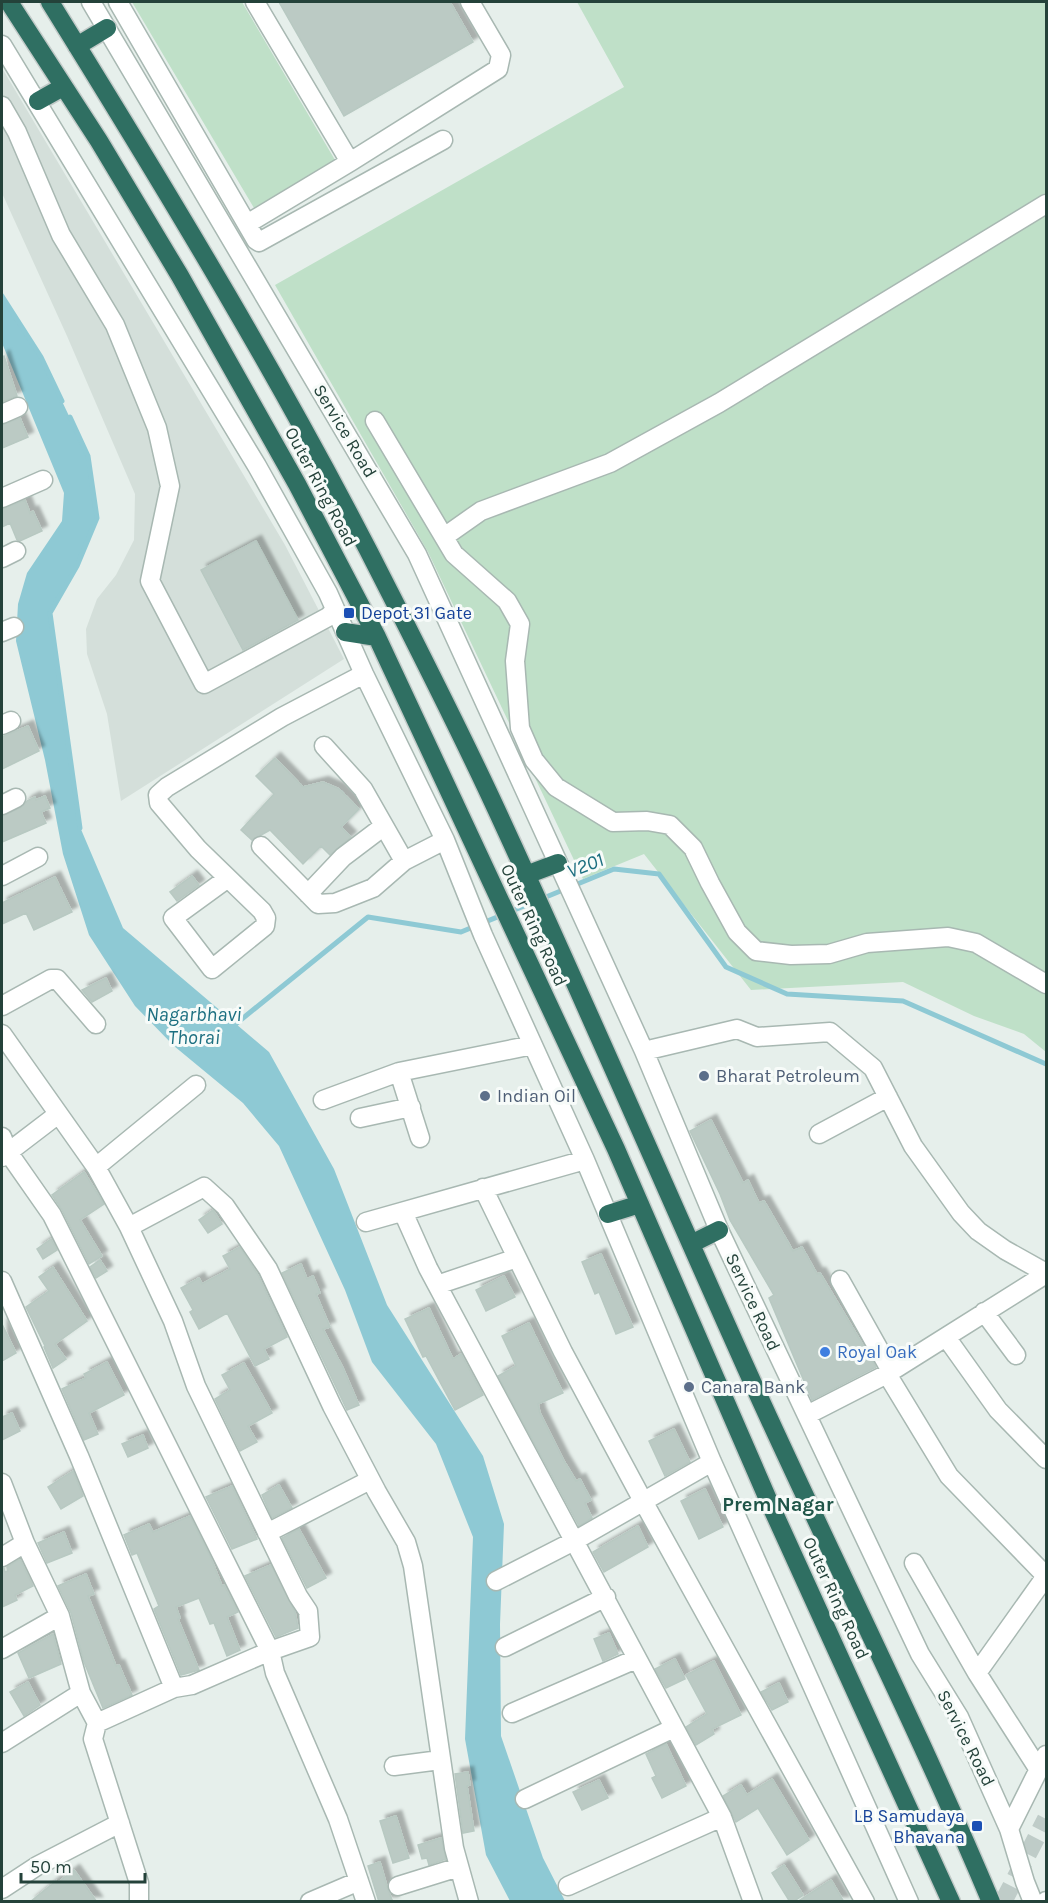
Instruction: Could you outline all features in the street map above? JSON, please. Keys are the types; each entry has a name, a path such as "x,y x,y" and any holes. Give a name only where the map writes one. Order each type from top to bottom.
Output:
{"highway":[{"name":"Outer Ring Road","path":"9,2 99,141 180,276 297,484 377,637 640,1204 766,1495 951,1902"},
{"name":"Outer Ring Road","path":"50,2 215,275 323,466 393,600 498,812 778,1440 962,1833 991,1902"},
{"path":"77,46 111,34"},
{"path":"38,101 63,87"},
{"path":"345,632 377,637"},
{"path":"529,883 562,870"},
{"path":"608,1214 640,1204"},
{"path":"691,1244 719,1230"}],"street":[{"name":"Service Road","path":"91,2 417,554 644,1051 719,1230 920,1654 959,1717 1009,1829 1033,1902"},
{"path":"118,2 256,240 263,241 443,140"},
{"path":"255,2 350,162"},
{"path":"247,224 498,69 501,56 470,2"},
{"path":"111,34 134,29"},
{"path":"2,45 257,466 328,593 364,674 445,840 483,935 585,1160 712,1462 909,1902"},
{"path":"2,106 17,132 61,235 115,325 157,428 170,486 150,581 204,684 328,617 335,610"},
{"path":"444,537 481,511 620,458 719,403 1047,204"},
{"path":"375,421 454,554 507,601 520,624 515,661 520,728 534,760 556,787 613,822 647,821 670,825 693,848 737,932 756,951 791,955 830,954 867,943 948,937 976,944 1047,984"},
{"path":"2,498 42,480"},
{"path":"228,878 173,918 212,969 265,926 266,918 262,911 228,878 198,849 159,802 158,795 167,787 282,717 364,674"},
{"path":"324,746 363,789 404,861"},
{"path":"308,894 343,857 384,826"},
{"path":"261,846 318,904 335,903 373,888 404,861 445,840"},
{"path":"2,876 38,857"},
{"path":"2,1006 51,979 57,979 96,1024"},
{"path":"644,1051 737,1029 757,1037 830,1032 873,1068 913,1146 961,1213 978,1231 1047,1273 889,1372 807,1415"},
{"path":"2,1034 57,1115 96,1167 129,1227 173,1321 196,1386 298,1596 308,1611 310,1637 270,1651 192,1685 174,1688 97,1723"},
{"path":"323,1100 399,1072 533,1045"},
{"path":"399,1072 420,1138"},
{"path":"96,1167 196,1085"},
{"path":"819,1134 888,1097"},
{"path":"360,1118 411,1107"},
{"path":"57,1115 4,1149 52,1215 270,1651 275,1672 338,1820 366,1902"},
{"path":"366,1222 585,1160"},
{"path":"129,1227 204,1187 225,1206 268,1269 332,1406 370,1480 406,1542 413,1566 454,1848 469,1902"},
{"path":"483,1188 563,1353 865,1902"},
{"path":"403,1212 437,1285 576,1540 636,1659 722,1817 747,1900"},
{"path":"437,1285 517,1258"},
{"path":"840,1280 889,1372 949,1476 1046,1576 977,1673"},
{"path":"2,1281 79,1456 174,1688"},
{"path":"984,1312 1016,1355"},
{"path":"946,1337 998,1410 1047,1459"},
{"path":"496,1581 576,1540 712,1462"},
{"path":"267,1533 370,1480"},
{"path":"2,1483 25,1543 60,1616 81,1694 97,1723 93,1739 139,1884 139,1902"},
{"path":"2,1557 25,1543"},
{"path":"914,1563 977,1673 1043,1762 1009,1829"},
{"path":"505,1647 606,1597"},
{"path":"2,1649 60,1616"},
{"path":"512,1713 636,1659"},
{"path":"2,1743 81,1694"},
{"path":"525,1798 674,1728"},
{"path":"394,1766 440,1760"},
{"path":"568,1886 722,1817"},
{"path":"2,1889 37,1866 120,1823"},
{"path":"398,1886 459,1867"},
{"path":"310,1902 359,1881"}],"shaded area":[{"path":"2,68 285,545 344,659 121,801 107,714 87,654 86,629 97,599 116,575 134,540 135,494 2,193"}],"green space":[{"path":"132,2 242,2 335,160 254,208"},
{"path":"577,2 1045,2 1046,1052 1024,1034 974,1016 903,982 751,990 644,854 583,879 428,552 275,285 624,87"}],"water":[{"name":"Nagarbhavi Thorai","path":"2,296 41,357 88,456 97,518 75,568 50,613 80,827 123,928 269,1052 334,1169 387,1305 483,1456 504,1524 500,1624 501,1736 543,1858 565,1901 510,1901 486,1855 465,1739 473,1537 436,1444 372,1362 345,1290 279,1146 243,1103 174,1046 135,1006 89,935 63,854 45,760 16,641 18,604 27,573 62,521 64,493 2,343"}],"building":[{"path":"279,2 450,2 473,42 344,116"},
{"path":"4,356 17,396 2,402 2,357"},
{"path":"20,418 28,437 2,448 2,425"},
{"path":"25,500 30,513 33,511 42,531 20,541 17,540 10,523 2,527 2,509"},
{"path":"256,541 298,620 243,650 201,570"},
{"path":"28,726 39,751 2,769 2,737"},
{"path":"275,758 303,787 323,782 339,789 359,809 341,827 351,837 330,855 321,846 303,864 270,830 252,840 241,830 274,794 256,776"},
{"path":"45,796 50,808 41,812 46,823 2,842 2,816 21,808 35,797 36,800"},
{"path":"192,876 199,885 177,901 170,892"},
{"path":"55,877 72,912 34,930 26,913 2,924 2,903"},
{"path":"106,978 112,991 92,1002 82,990"},
{"path":"711,1120 743,1183 748,1180 759,1203 764,1201 793,1251 802,1247 876,1367 812,1400 769,1298 774,1295 730,1220 690,1131"},
{"path":"84,1172 104,1204 80,1220 102,1256 89,1264 52,1195"},
{"path":"213,1210 222,1224 208,1233 199,1220"},
{"path":"51,1239 57,1250 43,1259 37,1249"},
{"path":"240,1247 258,1275 287,1337 264,1349 269,1359 255,1366 227,1313 199,1329 190,1312 193,1310 181,1288 199,1278 202,1284 230,1269 223,1256"},
{"path":"601,1254 633,1327 616,1334 599,1292 595,1294 582,1262"},
{"path":"100,1260 107,1271 96,1278 90,1267"},
{"path":"301,1264 307,1279 313,1276 320,1293 316,1294 330,1327 323,1329 359,1405 347,1410 282,1273"},
{"path":"53,1267 87,1321 55,1344 66,1359 53,1368 26,1307 49,1291 39,1277"},
{"path":"504,1276 515,1297 486,1311 476,1290"},
{"path":"429,1308 453,1359 461,1354 483,1395 455,1410 426,1356 423,1357 405,1319"},
{"path":"529,1323 563,1393 538,1404 540,1413 564,1461 576,1481 580,1479 591,1500 585,1503 592,1518 579,1526 498,1376 516,1366 502,1336"},
{"path":"2,1324 16,1353 2,1361"},
{"path":"107,1362 124,1395 89,1413 98,1434 84,1440 62,1389 86,1378 84,1374"},
{"path":"244,1363 272,1413 248,1426 257,1442 240,1451 215,1399 230,1390 222,1375"},
{"path":"12,1413 20,1431 2,1440 2,1417"},
{"path":"674,1429 690,1462 665,1476 649,1441"},
{"path":"143,1435 148,1448 128,1457 122,1444"},
{"path":"73,1471 83,1496 61,1509 48,1487"},
{"path":"279,1485 292,1508 272,1518 262,1495"},
{"path":"232,1486 257,1539 232,1549 206,1497"},
{"path":"705,1489 723,1527 699,1539 681,1501"},
{"path":"190,1516 222,1586 224,1585 238,1612 227,1617 240,1650 227,1656 214,1623 210,1624 199,1598 176,1607 180,1618 178,1619 199,1670 181,1675 154,1609 159,1606 137,1553 132,1555 124,1535 149,1524 153,1532"},
{"path":"638,1526 648,1547 604,1572 593,1552"},
{"path":"299,1529 326,1578 307,1588 282,1538"},
{"path":"64,1532 72,1553 47,1563 38,1543"},
{"path":"20,1559 33,1586 15,1595 17,1600 2,1607 2,1568 5,1572 8,1571 7,1567"},
{"path":"271,1565 295,1612 298,1628 276,1637 245,1576"},
{"path":"86,1574 94,1594 88,1596 116,1666 119,1665 132,1695 103,1708 84,1662 71,1613 58,1586"},
{"path":"609,1633 618,1654 603,1661 594,1639"},
{"path":"53,1634 61,1664 29,1678 18,1653"},
{"path":"675,1659 685,1679 666,1688 655,1669"},
{"path":"714,1661 741,1715 712,1729 714,1734 696,1745 686,1727 707,1714 686,1675"},
{"path":"28,1682 40,1705 24,1716 10,1692"},
{"path":"779,1683 788,1702 772,1710 761,1692"},
{"path":"666,1744 686,1786 662,1798 652,1778 656,1776 646,1754"},
{"path":"468,1772 470,1785 467,1786 474,1831 463,1833 455,1774"},
{"path":"772,1779 809,1840 787,1855 758,1808 736,1822 723,1796 741,1785 747,1795"},
{"path":"599,1780 608,1798 582,1810 573,1792"},
{"path":"396,1816 409,1858 393,1863 380,1821"},
{"path":"441,1838 446,1859 429,1865 427,1858 422,1859 418,1845"},
{"path":"380,1862 393,1902 379,1902 368,1866"},
{"path":"784,1865 803,1895 793,1902 790,1902 772,1873"},
{"path":"74,1870 97,1902 30,1902 56,1881 57,1883"},
{"path":"831,1880 844,1902 797,1902"}],"waterway":[{"name":"Nagarbhavi Thorai","path":"2,296 41,357 62,401"},
{"name":"Nagarbhavi Thorai","path":"70,417 88,456 97,518 77,566 50,613 80,828"},
{"name":"V201","path":"232,1027 368,917 461,932 614,869 659,874 726,967 787,994 903,1001 1046,1064"}],"tunnel":[{"path":"1003,1902 1046,1819"}],"place":[{"name":"Depot 31 Gate","path":"349,613"},
{"name":"Bharat Petroleum","path":"704,1076"},
{"name":"Indian Oil","path":"485,1096"},
{"name":"Royal Oak","path":"825,1352"},
{"name":"Canara Bank","path":"689,1387"},
{"name":"LB Samudaya Bhavana","path":"977,1826"}],"district":[{"name":"Prem Nagar","path":"778,1504"}]}
